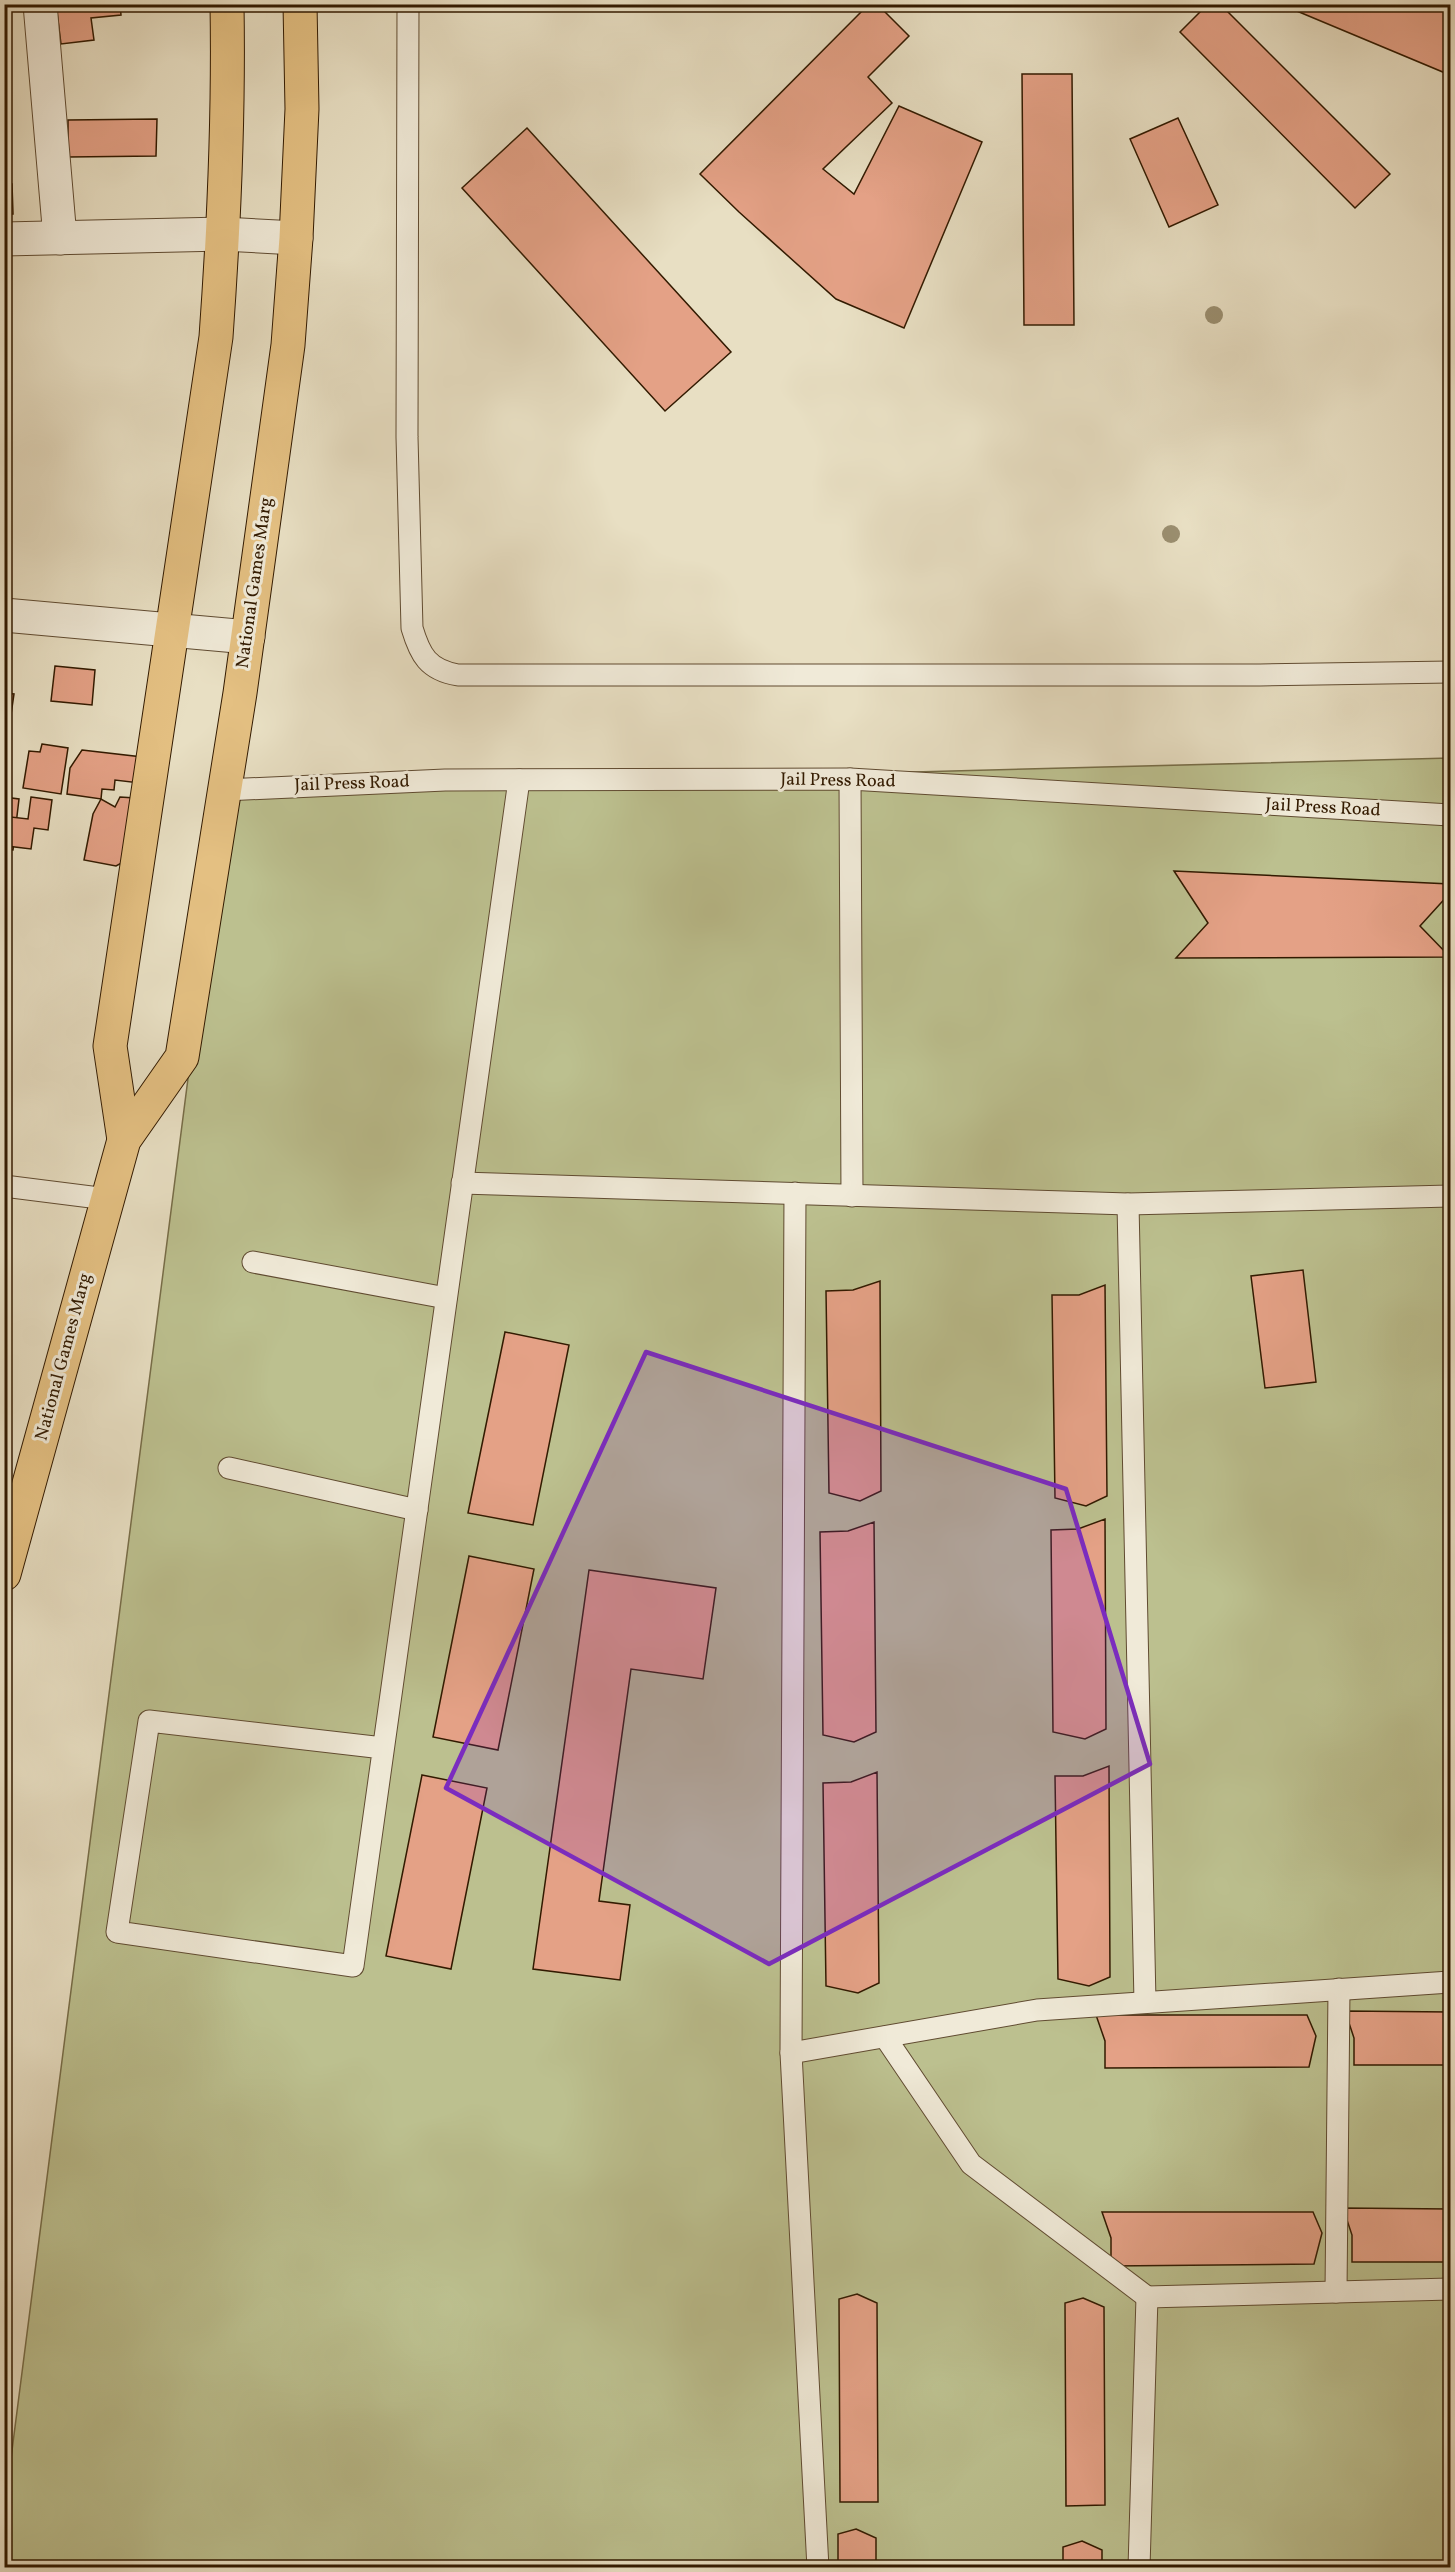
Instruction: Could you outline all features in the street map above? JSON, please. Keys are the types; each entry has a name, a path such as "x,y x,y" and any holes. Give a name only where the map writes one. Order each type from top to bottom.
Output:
{"main road":[{"name":"National Games Marg","path":"124,1140 110,1046 216,338 229,108 227,4"},
{"name":"National Games Marg","path":"4,1574 124,1140 182,1057 248,637 288,345 302,109 300,4"}],"street":[{"path":"40,4 60,238"},
{"path":"4,239 223,234 296,238"},
{"path":"4,615 172,632 248,637"}],"lane":[{"path":"408,4 407,437 412,628 418,647 428,662 444,673 458,675 1260,675 1450,672"},
{"path":"850,779 852,1196"},
{"name":"Jail Press Road","path":"225,790 445,780 850,779 1450,815"},
{"path":"383,1748 149,1721 117,1932 354,1966 519,780"},
{"path":"462,1183 1128,1204 1450,1196"},
{"path":"4,1186 107,1199"},
{"path":"795,1194 791,2053 818,2568"},
{"path":"1128,1204 1145,2002"},
{"path":"253,1262 446,1298"},
{"path":"230,1468 417,1510"},
{"path":"791,2053 1037,2010 1450,1982"},
{"path":"1336,2292 1339,1989"},
{"path":"885,2037 971,2164 1147,2297 1450,2289"},
{"path":"1139,2568 1147,2297"}],"highlighted area":[{"path":"646,1352 1066,1489 1150,1764 769,1964 446,1788"}],"green space":[{"path":"1450,758 1450,2567 5,2568 5,2505 225,790"}],"building":[{"path":"4,4 36,4 36,8 4,12"},
{"path":"56,4 120,4 121,15 91,18 94,40 61,44"},
{"path":"869,4 877,4 909,36 868,77 892,103 823,169 854,194 899,106 982,142 904,328 836,299 700,174"},
{"path":"1208,4 1220,4 1390,174 1355,208 1180,32"},
{"path":"1280,4 1450,4 1450,75"},
{"path":"1022,74 1072,74 1074,325 1024,325"},
{"path":"1178,118 1218,205 1169,227 1130,139"},
{"path":"157,119 156,156 68,157 68,120"},
{"path":"527,128 731,352 665,411 462,188"},
{"path":"4,184 12,184 13,214 4,214"},
{"path":"4,651 9,651 6,682 4,682"},
{"path":"55,666 95,670 92,705 51,701"},
{"path":"4,693 14,694 6,749 4,749"},
{"path":"42,744 68,748 61,794 23,788 29,751 40,752"},
{"path":"82,750 151,758 148,784 115,780 114,790 102,789 101,799 67,794 70,768"},
{"path":"4,797 19,799 13,850 4,849"},
{"path":"31,797 52,800 48,830 34,828 31,849 7,846 11,817 28,819"},
{"path":"120,797 135,798 131,858 116,866 84,860 93,814 101,799 115,807"},
{"path":"1174,871 1450,884 1450,893 1420,926 1450,957 1176,958 1208,923"},
{"path":"1303,1270 1316,1382 1265,1388 1251,1276"},
{"path":"880,1281 881,1491 860,1501 829,1493 826,1291 853,1290"},
{"path":"1105,1285 1107,1496 1086,1506 1055,1498 1052,1295 1079,1295"},
{"path":"505,1332 569,1345 533,1525 468,1513"},
{"path":"1105,1519 1106,1729 1085,1739 1053,1732 1051,1530 1078,1529"},
{"path":"874,1522 876,1732 854,1742 823,1735 820,1532 848,1531"},
{"path":"469,1556 534,1569 498,1750 433,1737"},
{"path":"589,1570 716,1588 703,1679 631,1669 599,1901 630,1905 620,1980 533,1969"},
{"path":"1109,1766 1110,1977 1089,1986 1058,1979 1055,1776 1083,1776"},
{"path":"877,1772 879,1983 858,1993 826,1986 823,1783 851,1782"},
{"path":"422,1775 487,1788 451,1969 386,1956"},
{"path":"1345,2011 1450,2012 1450,2065 1354,2065 1354,2038"},
{"path":"1096,2015 1307,2015 1316,2036 1309,2067 1105,2068 1105,2041"},
{"path":"1343,2208 1450,2209 1450,2262 1352,2262 1352,2235"},
{"path":"1102,2212 1313,2212 1322,2233 1314,2264 1111,2266 1111,2238"},
{"path":"857,2294 877,2303 878,2502 840,2502 839,2299"},
{"path":"1083,2298 1104,2307 1105,2505 1066,2506 1065,2303"},
{"path":"856,2529 876,2538 876,2568 838,2568 838,2534"},
{"path":"1082,2541 1102,2550 1102,2568 1063,2568 1063,2547"}]}
